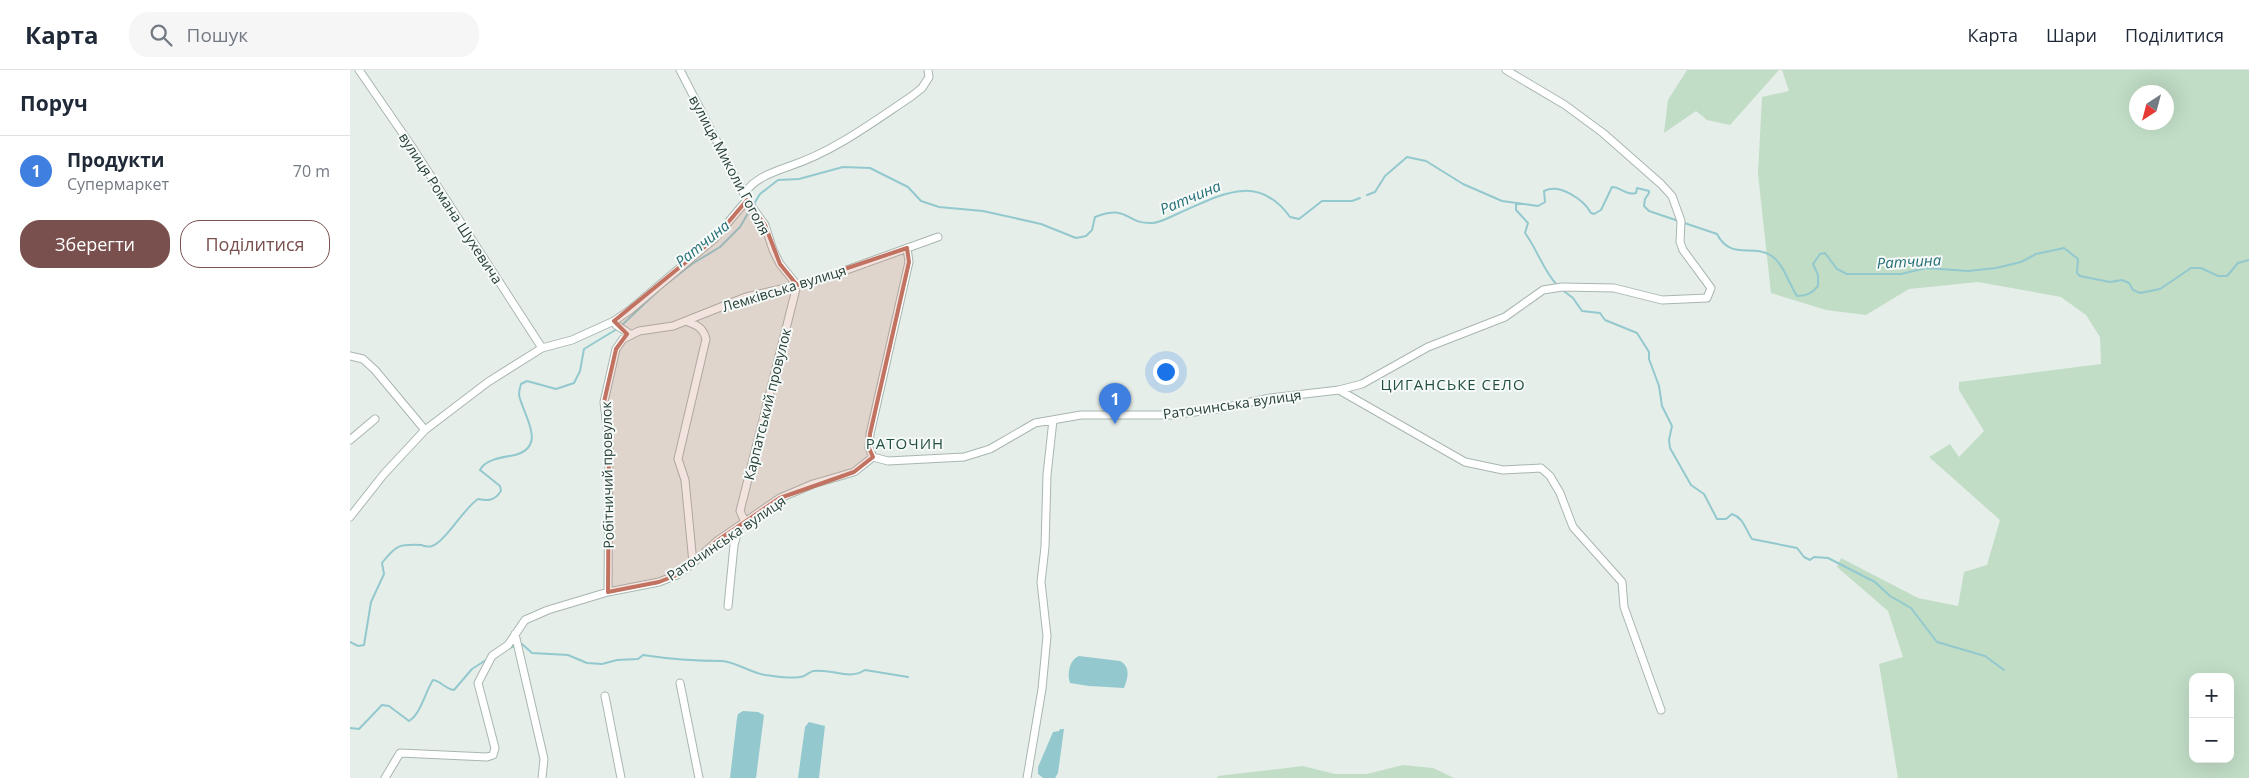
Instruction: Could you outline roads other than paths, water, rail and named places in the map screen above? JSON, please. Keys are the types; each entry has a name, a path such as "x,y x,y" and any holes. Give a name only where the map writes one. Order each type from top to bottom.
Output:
{"street":[{"name":"вулиця Романа Шухевича","path":"359,70 410,144 542,348"},
{"name":"вулиця Миколи Гоголя","path":"680,70 748,199 758,213 780,264 797,285"},
{"path":"350,517 384,474 424,430 488,382 542,348 617,326 630,310 714,239 748,199 755,183 774,171 813,158 835,147 912,96 927,81 929,77 928,70"},
{"name":"Раточинська вулиця","path":"385,778 400,753 487,757 493,754 495,748 478,683 492,656 508,644 526,620 535,615 608,592 659,582 677,575 718,541 780,498 813,484 854,472 873,457 888,461 964,457 990,449 1035,423 1081,415 1172,415 1218,409 1270,398 1339,390 1362,384 1428,347 1505,317 1543,290 1562,287 1614,288 1662,300 1707,298 1711,288 1693,266 1680,242 1681,221 1672,196 1667,190 1603,133 1566,104 1506,70"},
{"name":"Лемківська вулиця","path":"630,334 673,326 746,297 816,281 938,237"},
{"path":"873,457 868,448 870,434 909,262 907,248"},
{"name":"Карпатський провулок","path":"728,606 734,545 742,525 740,511 797,285"},
{"path":"686,321 704,331 706,339 678,458 685,480 693,563"},
{"path":"617,326 630,334"},
{"name":"Робітничий провулок","path":"608,592 609,445 604,402 616,349 623,339 630,334"},
{"path":"350,356 363,359 375,370 424,430"},
{"path":"1339,390 1465,462 1503,470 1541,468 1550,476 1560,493 1573,527 1622,582 1624,607 1661,710"},
{"path":"350,440 375,419"},
{"path":"1027,778 1042,689 1047,636 1041,582 1045,547 1047,474 1053,420"},
{"path":"515,634 544,759 542,778"},
{"path":"680,683 698,778"},
{"path":"605,696 620,778"}],"water":[{"path":"1079,656 1120,661 1123,663 1128,673 1124,688 1070,683 1071,664"},
{"path":"743,711 758,712 764,715 756,778 730,778 737,718 738,714"},
{"path":"809,722 825,726 819,778 798,778 805,727"},
{"path":"1064,729 1058,773 1055,778 1043,778 1038,774 1038,767 1053,732"}],"waterway":[{"name":"Ратчина","path":"1367,195 1375,192 1385,176 1407,157 1426,161 1463,184 1502,201 1538,206 1545,202 1544,191 1557,189 1577,198 1594,214 1601,210 1612,187 1632,194 1636,193 1637,188 1649,191 1644,206 1649,211 1717,234 1729,247 1764,252 1772,256 1783,269 1797,296 1809,294 1818,286 1818,275 1813,264 1820,254 1825,253 1837,269 1847,274 1901,274 1926,268 1968,271 1996,268 2021,262 2036,254 2064,248 2078,259 2077,273 2080,276 2110,282 2122,280 2129,283 2133,290 2140,293 2160,289 2191,268 2201,268 2218,276 2227,276 2238,263 2249,260"},
{"name":"Ратчина","path":"754,204 760,194 778,180 799,179 843,167 870,168 908,187 921,201 939,207 983,211 1041,224 1076,238 1086,236 1092,230 1095,217 1121,213 1136,221 1155,223 1208,200 1237,192 1251,191 1264,195 1277,203 1290,217 1299,219 1322,201 1352,201 1360,198"},
{"path":"1516,203 1516,210 1528,223 1525,233 1557,285"},
{"name":"Ратчина","path":"621,326 660,289 692,264 720,247 740,227 751,208"},
{"path":"1561,289 1573,298 1582,311 1600,313 1605,320 1637,333 1649,352 1649,359 1659,386 1662,406 1672,426 1669,440 1670,448 1691,485 1704,494 1717,519 1726,519 1732,514 1742,521 1752,539 1797,548 1804,557 1810,560 1814,557 1828,558 1875,582 1890,596 1911,608 1937,642 1985,656 2004,670"},
{"name":"Ратчина","path":"350,642 358,646 364,645 371,602 384,574 382,563 391,552 403,546 432,546 449,532 478,499 488,500 494,498 501,491 500,486 480,470 486,463 525,451 530,445 531,429 519,395 521,384 527,381 556,389 574,383 580,371 584,349 617,329"},
{"path":"509,648 522,644 532,653 568,655 587,663 602,664 617,660 638,659 643,655 682,660 726,662 760,674 792,678 802,677 813,671 852,674 865,670 908,677"},
{"path":"350,728 359,729 382,705 389,706 409,721 420,708 433,680 454,690 472,669 486,660"}],"place":[{"name":"Продукти","path":"1115,424"}],"district":[{"name":"ЦИГАНСЬКЕ СЕЛО","path":"1453,384"},
{"name":"РАТОЧИН","path":"905,443"}]}
